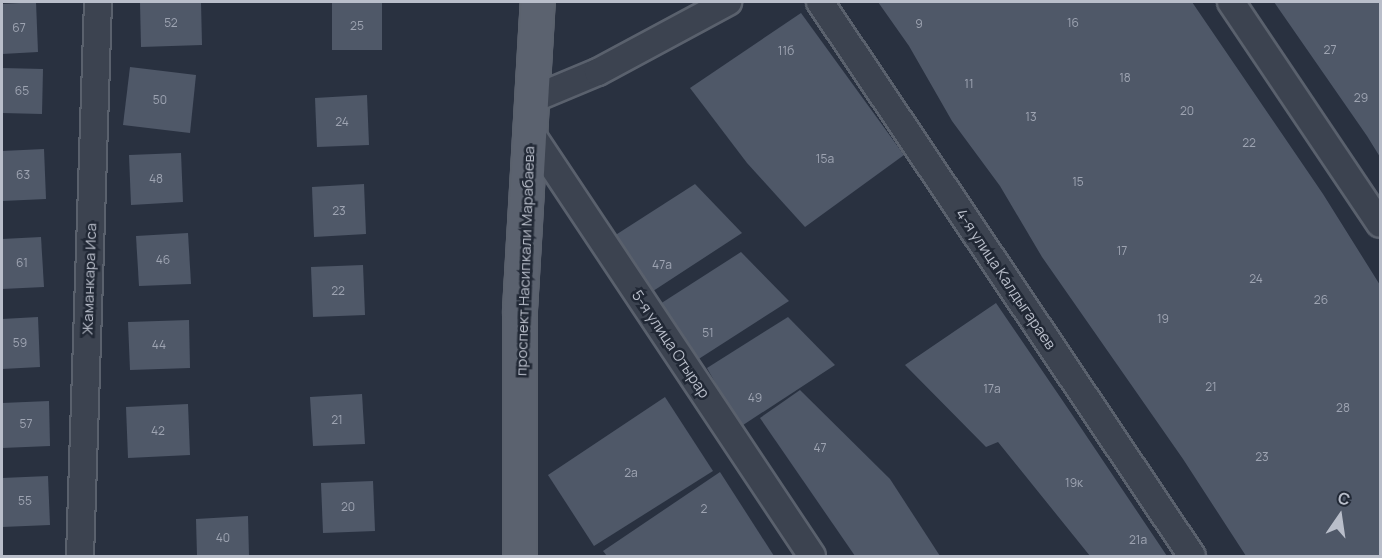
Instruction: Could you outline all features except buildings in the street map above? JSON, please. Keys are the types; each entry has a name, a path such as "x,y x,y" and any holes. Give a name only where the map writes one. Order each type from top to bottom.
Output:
{"main road":[{"name":"проспект Насипкали Марабаева","path":"520,556 520,310 538,2"}],"street":[{"name":"Жаманкара Иса","path":"80,556 98,2"},
{"path":"533,99 598,72 728,2"},
{"name":"4-я улица Калдыгараев","path":"820,2 1192,556"},
{"path":"1231,2 1380,225"},
{"name":"5-я улица Отырар","path":"530,132 812,556"}]}
